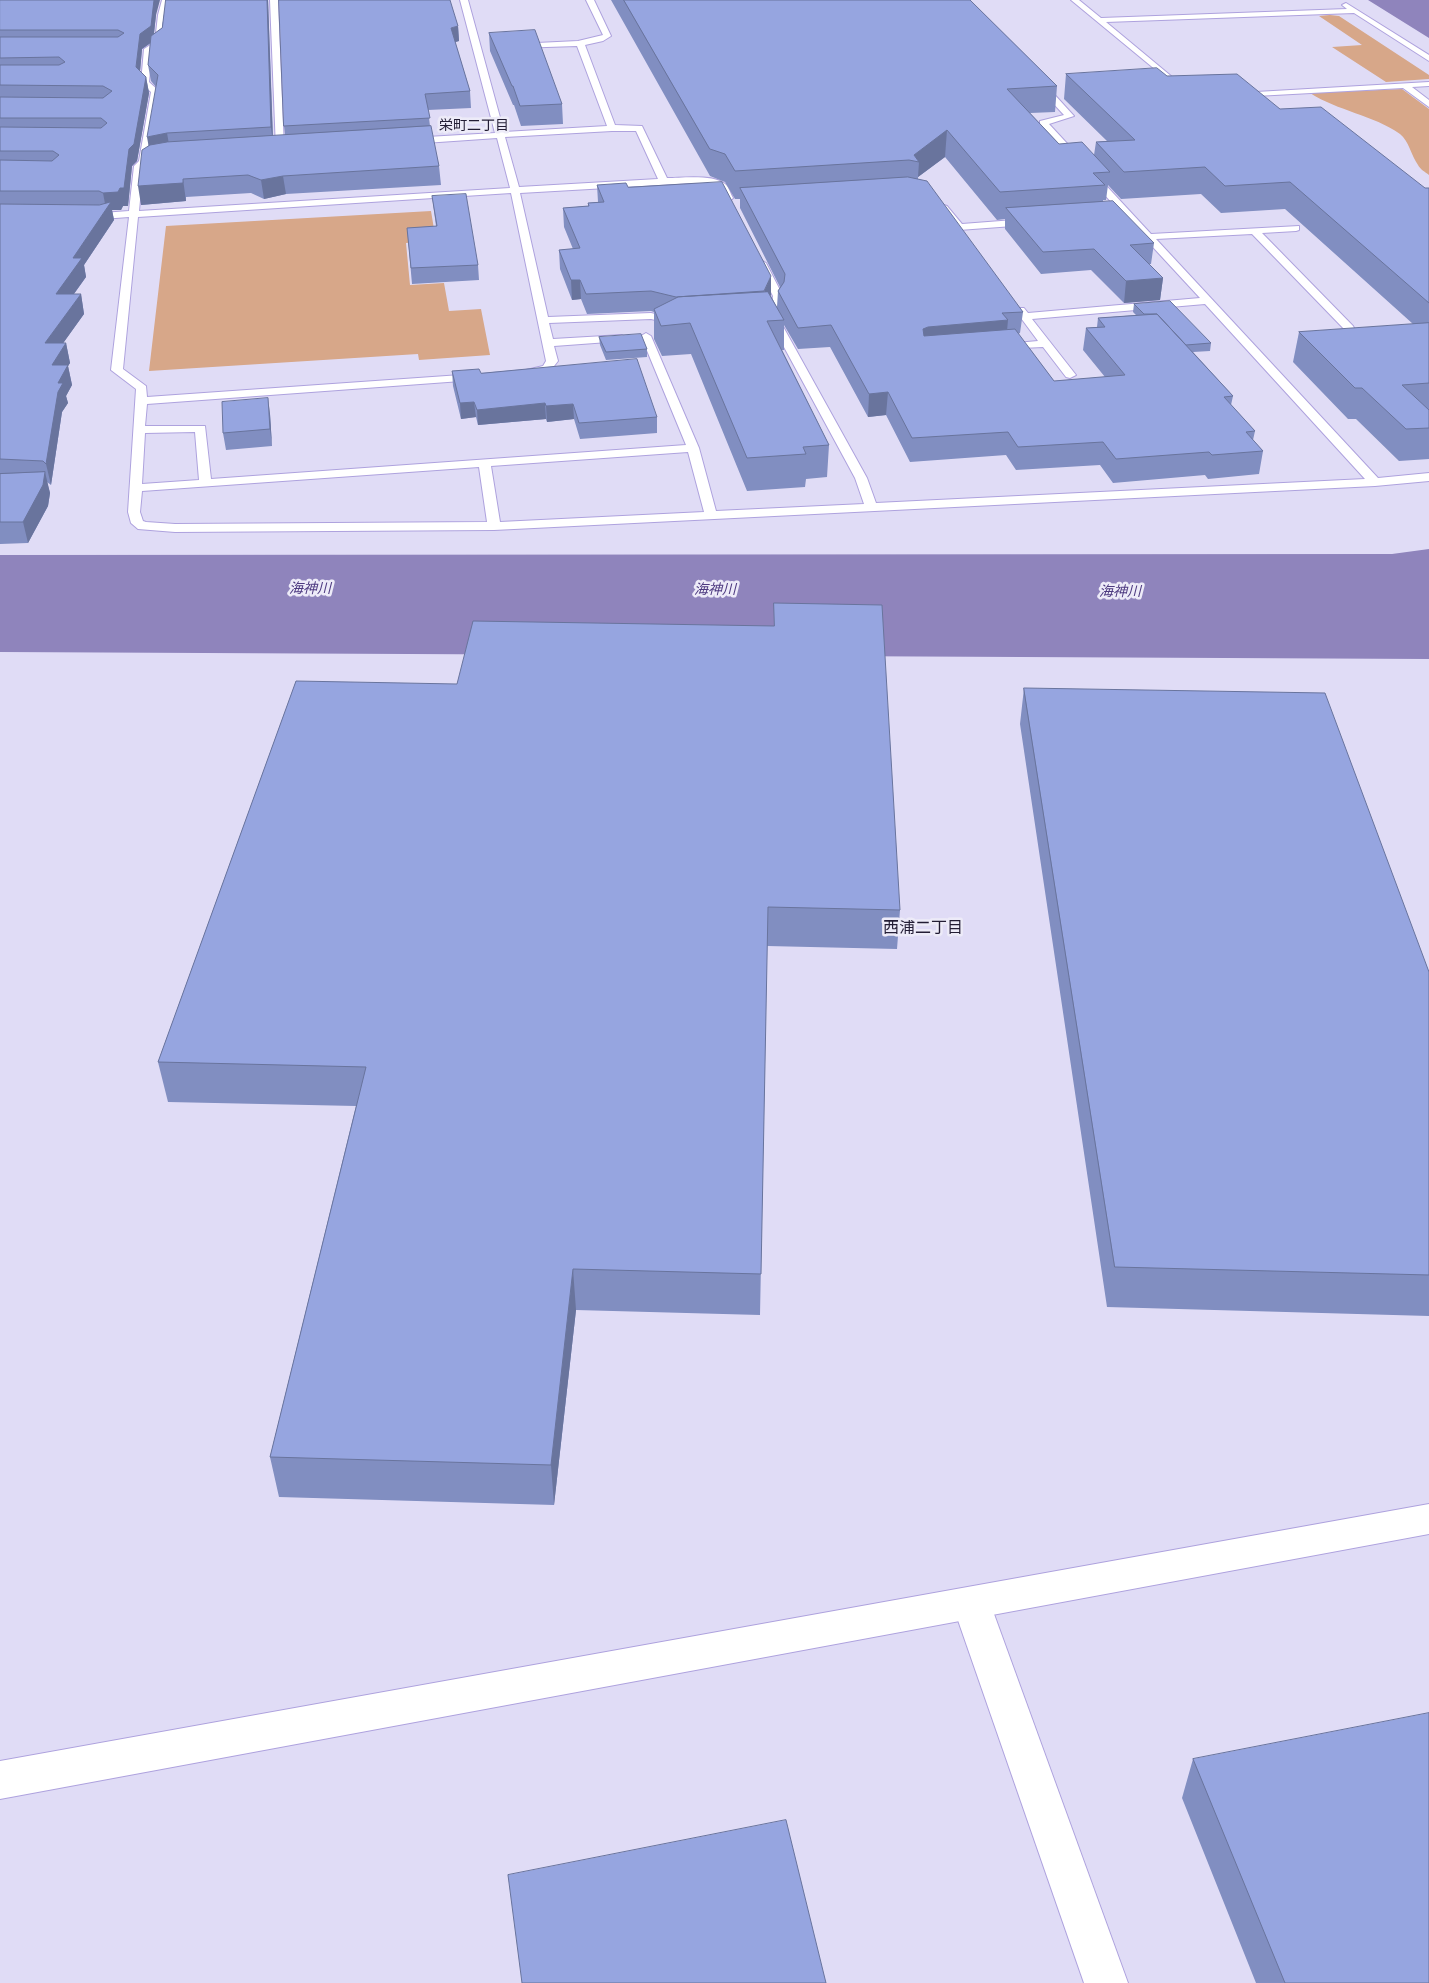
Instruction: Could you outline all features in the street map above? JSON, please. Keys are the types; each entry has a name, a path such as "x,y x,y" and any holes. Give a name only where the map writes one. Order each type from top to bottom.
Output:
{"street":[{"path":"82,216 102,216"},
{"path":"0,1780 1429,1519"},
{"path":"971,1603 1106,1983"}],"lane":[{"path":"143,162 155,91 145,83 148,49 160,43 162,15 166,0"},
{"path":"274,0 281,148"},
{"path":"464,0 482,48 552,361 547,368 533,372 511,374"},
{"path":"505,47 580,43 599,40 607,36 590,0"},
{"path":"1074,0 1180,88"},
{"path":"1339,0 1429,59"},
{"path":"1099,20 1355,11"},
{"path":"580,43 612,128"},
{"path":"1030,73 1070,116 1043,123 1124,217 1147,237 1375,482"},
{"path":"1244,93 1256,94 1429,84"},
{"path":"1404,86 1429,104"},
{"path":"1256,94 1269,103"},
{"path":"396,142 612,128 639,128 664,180"},
{"path":"170,155 143,162 139,166 117,370 142,388 135,519 137,523 143,526 175,528 494,526 1375,482 1429,477"},
{"path":"102,216 134,216 664,180 707,181 718,184 722,186 731,204 741,204"},
{"path":"939,201 959,226 1034,222"},
{"path":"1147,237 1296,228"},
{"path":"1255,231 1349,328"},
{"path":"757,255 778,296 778,302 768,316 860,478 872,508"},
{"path":"1026,316 1207,301"},
{"path":"1016,304 1070,375"},
{"path":"543,320 651,316 681,322 653,334 548,343"},
{"path":"653,334 693,448 711,515"},
{"path":"996,348 1046,344"},
{"path":"141,401 491,376"},
{"path":"140,430 201,428 205,483"},
{"path":"136,488 693,448"},
{"path":"484,463 494,526"}],"shaded area":[{"path":"1319,16 1339,16 1429,75 1429,79 1386,82 1332,47 1362,45"},
{"path":"1402,89 1429,109 1429,175 1419,166 1406,140 1400,134 1378,122 1310,93"},
{"path":"431,211 436,241 406,243 410,285 444,283 449,311 481,309 490,355 419,360 418,354 149,371 166,226"}],"water":[{"path":"1368,0 1429,0 1429,38"},
{"name":"海神川","path":"1429,549 1429,659 0,652 0,555 1392,554"}],"building":[{"path":"0,0 154,0 151,26 140,34 136,67 146,77 134,144 129,149 124,188 120,188 118,192 0,191 0,160 52,161 59,155 53,151 0,151 0,127 101,128 107,123 101,118 0,118 0,97 103,98 112,91 103,86 0,85 0,65 59,65 65,62 59,57 0,58 0,37 118,37 124,33 118,30 0,30"},
{"path":"166,0 267,0 271,127 167,133 147,137 158,75 148,65 151,36 162,28"},
{"path":"279,0 450,0 458,26 451,28 470,91 425,94 430,118 284,126"},
{"path":"624,0 970,0 1057,86 1007,89 1059,144 1082,142 1110,172 1093,173 1105,185 1000,192 947,130 914,155 919,162 909,160 735,171 725,154 710,149"},
{"path":"535,30 562,104 520,106 489,33"},
{"path":"1157,68 1167,76 1237,74 1280,109 1321,107 1425,188 1429,188 1429,303 1290,182 1225,186 1205,167 1124,172 1096,142 1135,140 1066,74"},
{"path":"431,126 439,166 283,176 261,180 248,175 183,179 183,183 138,186 142,150 150,145 167,142"},
{"path":"908,177 927,181 1023,312 1002,313 1008,320 928,327 923,329 924,336 1015,329 1054,381 1125,375 1086,328 1105,327 1098,318 1157,314 1233,396 1224,397 1255,431 1246,432 1263,451 1212,455 1209,452 1116,459 1103,442 1018,447 1008,432 912,438 888,392 869,394 831,325 798,328 778,291 784,282 785,274 740,188"},
{"path":"722,182 771,276 764,291 676,297 651,291 586,294 580,280 571,280 559,250 580,248 563,208 589,206 588,203 604,202 597,185 626,183 628,187"},
{"path":"466,194 478,265 411,268 407,228 437,226 432,196"},
{"path":"1113,201 1154,243 1130,245 1163,278 1126,281 1094,249 1043,252 1006,208"},
{"path":"111,202 73,258 82,258 56,294 81,294 45,343 66,343 52,365 68,365 58,383 63,383 58,392 46,464 43,461 0,459 0,204 99,205"},
{"path":"768,292 784,320 767,321 829,445 803,447 806,454 747,458 690,323 661,326 654,309 678,297"},
{"path":"1170,301 1211,343 1186,345 1157,314 1144,314 1134,304"},
{"path":"1429,323 1429,383 1402,385 1429,410 1429,428 1406,429 1362,388 1355,388 1299,332"},
{"path":"641,334 647,349 606,352 599,337"},
{"path":"637,359 657,417 579,423 573,404 546,406 545,403 477,410 474,402 460,403 452,371 479,369 481,373"},
{"path":"268,398 270,429 223,433 222,402"},
{"path":"45,472 43,485 23,522 0,522 0,474"},
{"path":"774,603 882,605 900,910 768,907 761,1274 573,1269 551,1465 270,1457 366,1067 158,1062 296,681 457,684 473,621 774,626"},
{"path":"1024,688 1325,693 1429,972 1429,1275 1115,1267"},
{"path":"1429,1713 1429,1983 1285,1983 1193,1759"},
{"path":"786,1820 826,1983 522,1983 508,1875"}],"district":[{"name":"栄町二丁目","path":"474,126"},
{"name":"西浦二丁目","path":"923,929"}]}
